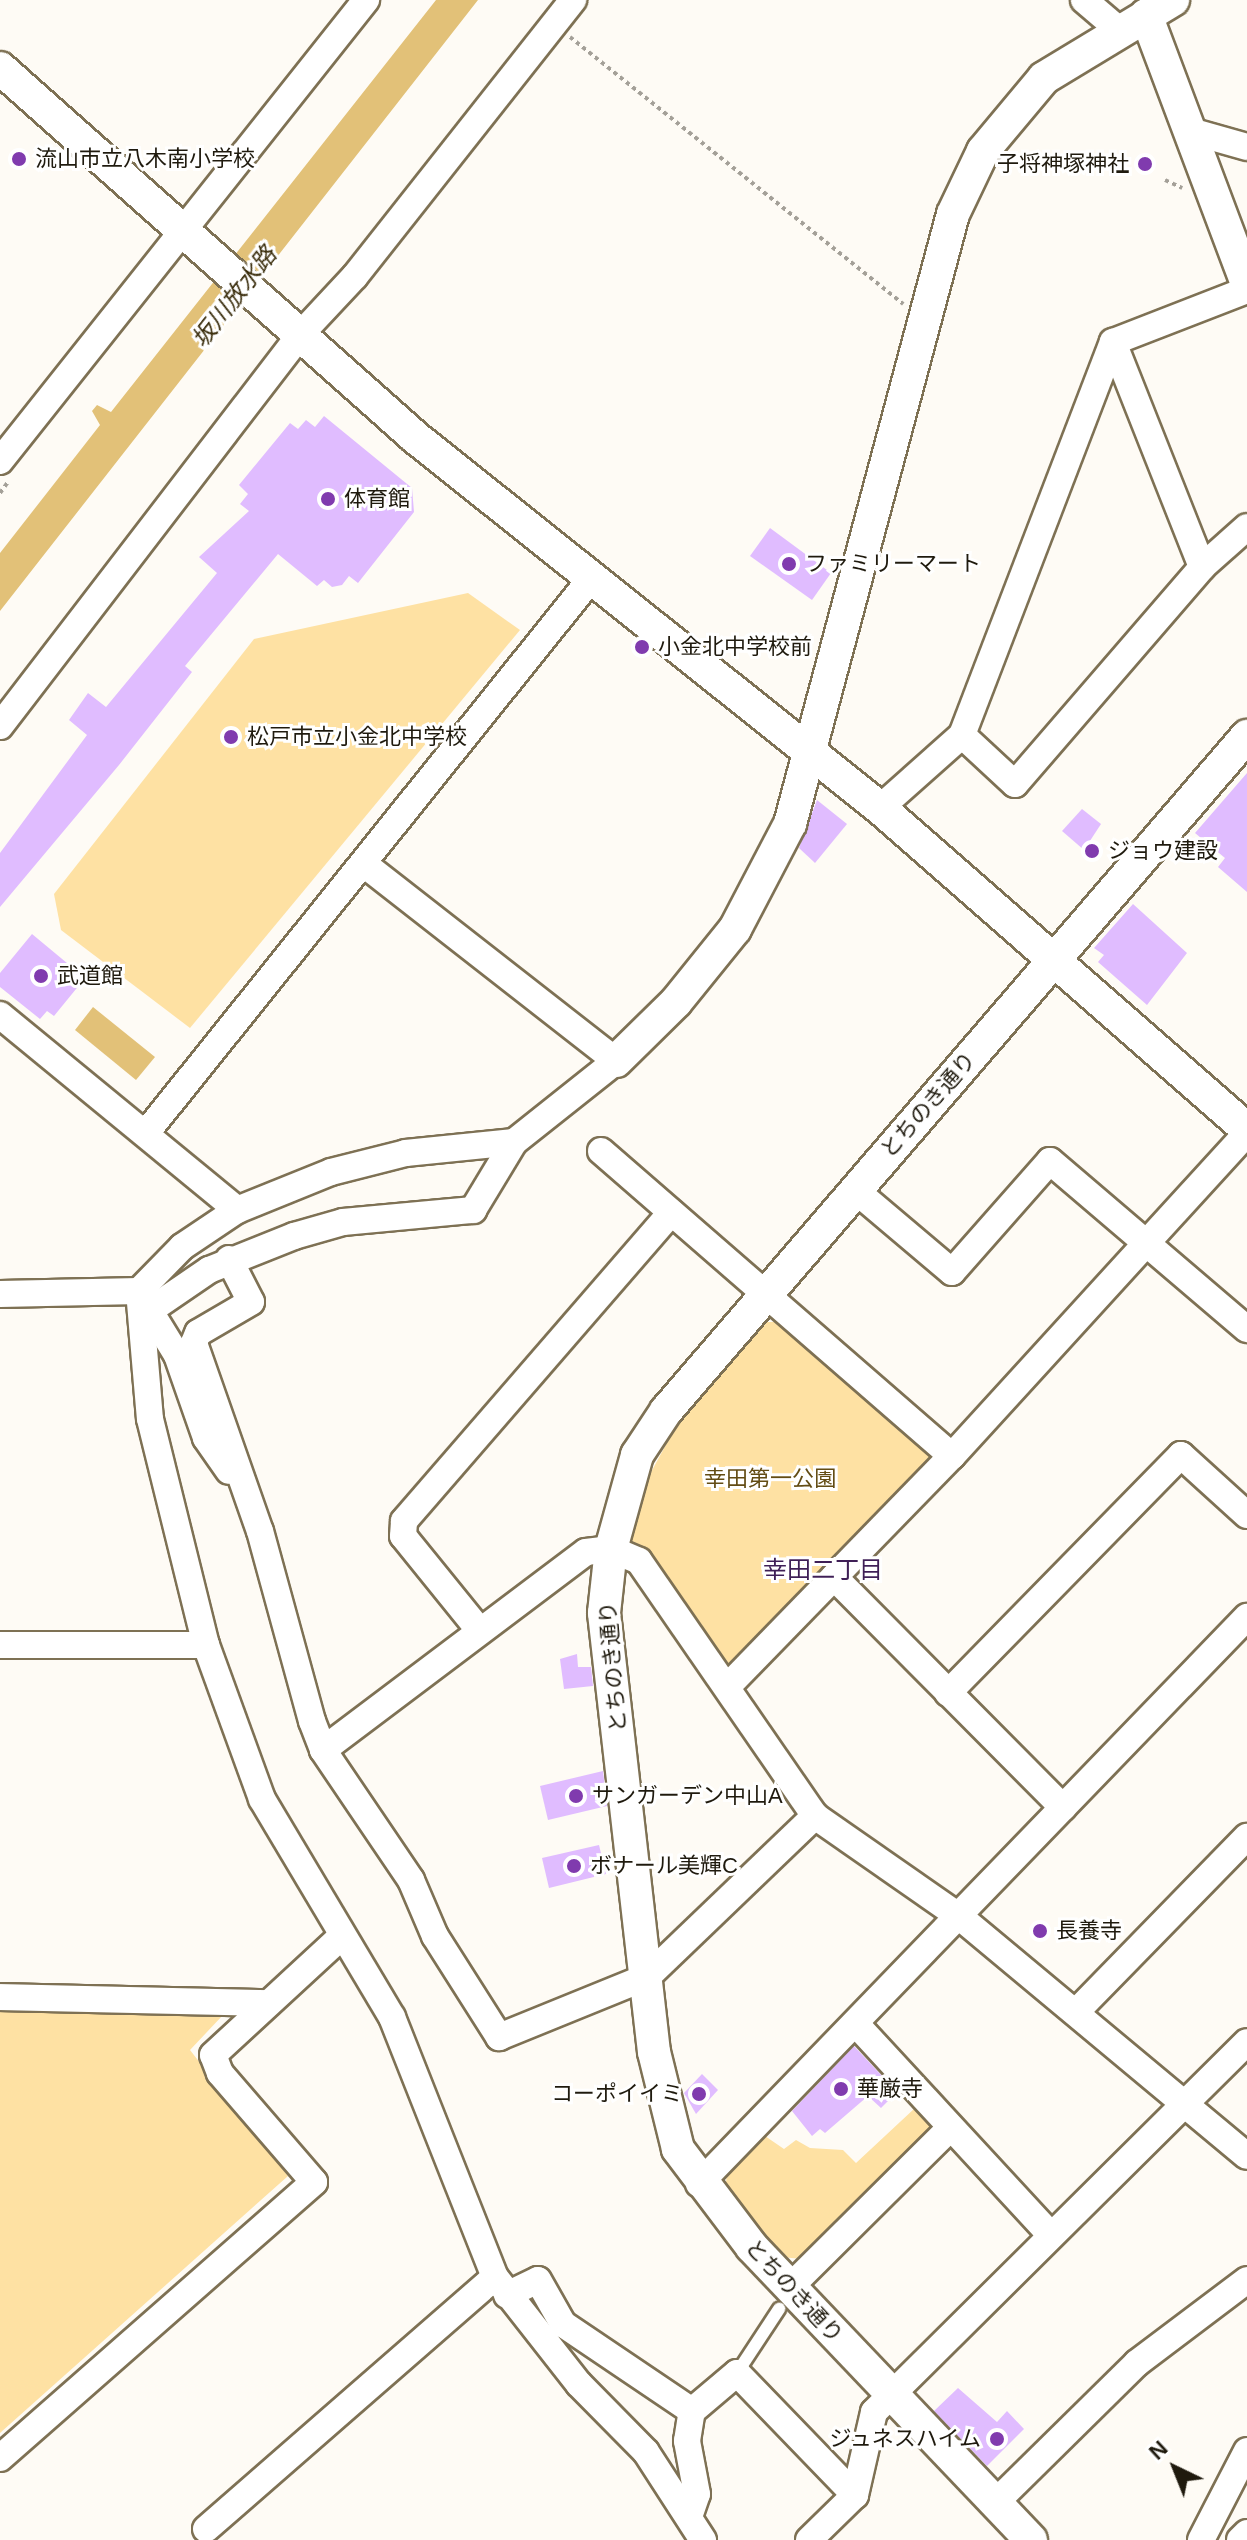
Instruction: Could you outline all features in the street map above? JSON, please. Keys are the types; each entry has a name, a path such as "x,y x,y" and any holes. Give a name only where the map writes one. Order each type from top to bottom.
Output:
{"street":[{"path":"0,461 189,240 289,90 366,0"},
{"path":"0,726 294,332 355,276 573,0"},
{"path":"1084,0 1145,15"},
{"path":"1145,15 1194,132 1247,284"},
{"path":"0,1294 145,1302 229,1259 343,1222 473,1210 514,1142 616,1061 666,1013 735,929 780,847 812,752 927,323 953,214 983,151 1022,98 1145,15"},
{"path":"0,68 294,332 590,580 880,808 1051,963 1247,1131 952,1456 728,1686"},
{"path":"1194,132 1247,147"},
{"path":"880,808 962,735 1113,342 1247,290"},
{"path":"1113,342 1202,567"},
{"path":"962,735 1015,784 1202,567 1247,527"},
{"path":"146,1133 590,580"},
{"name":"とちのき通り","path":"1031,2540 892,2394 784,2298 699,2184 660,2098 604,1613 611,1549 637,1455 666,1411 765,1291 1247,736"},
{"path":"364,864 616,1061"},
{"path":"0,1015 237,1210"},
{"path":"514,1142 374,1159 237,1210 182,1247 145,1302 143,1363 150,1419 206,1645 262,1799 392,2017 501,2286 579,2384 646,2452 690,2514 703,2540"},
{"path":"601,1151 952,1456"},
{"path":"855,1190 952,1272 1050,1161 1247,1329"},
{"path":"480,1631 403,1536 404,1521 671,1213"},
{"path":"229,1259 251,1302 198,1333 194,1343 247,1497 323,1750 411,1880 435,1936 499,2037 647,1977 815,1816"},
{"path":"145,1302 177,1355 206,1438 247,1497"},
{"path":"948,1693 1181,1455 1247,1515"},
{"path":"323,1750 586,1552 611,1549 639,1561 815,1816 960,1917 1247,2156"},
{"path":"834,1577 1063,1808"},
{"path":"699,2184 1247,1617"},
{"path":"0,1645 206,1645"},
{"path":"1076,2012 1247,1837"},
{"path":"0,2458 314,2182 220,2073 213,2055 342,1936"},
{"path":"0,1997 268,2003"},
{"path":"856,2024 1051,2235"},
{"path":"809,2540 855,2495 874,2412 1247,2042"},
{"path":"784,2298 950,2128"},
{"path":"206,2529 501,2286 538,2280 563,2324 692,2411"},
{"path":"995,2503 1137,2363 1247,2280"},
{"path":"690,2514 697,2494 687,2441 692,2411 737,2373 855,2495"},
{"path":"1207,2536 1247,2451"},
{"path":"1240,2540 1247,2533"}],"lane":[{"path":"737,2373 784,2298"}],"path":[{"path":"554,25 927,323"},
{"path":"1165,180 1191,189"}],"green space":[{"path":"468,593 520,630 190,1028 61,930 54,894 254,639"},
{"name":"幸田第一公園","path":"766,1322 781,1322 934,1456 729,1678 645,1557 619,1531 681,1417"},
{"path":"0,2009 223,2015 190,2050 288,2176 0,2433"},
{"path":"915,2108 930,2123 927,2136 802,2259 781,2257 725,2193 727,2172 765,2136 784,2149 796,2140 810,2148 843,2150 856,2163"}],"water":[{"name":"坂川放水路","path":"436,0 478,0 0,611 0,553 100,425 92,411 97,405 111,412"},
{"path":"93,1007 155,1057 136,1080 75,1030"}],"building":[{"path":"324,416 412,488 414,512 358,583 349,576 342,585 332,587 324,580 317,586 278,554 185,666 192,672 119,765 0,907 0,853 87,735 69,720 88,693 106,707 217,573 199,557 249,511 240,504 248,494 239,485 290,423 298,429 306,420 315,427"},
{"path":"770,528 831,573 812,600 750,556"},
{"path":"1247,773 1247,892 1218,867 1225,858 1195,833"},
{"path":"817,800 847,824 815,863 799,848"},
{"path":"1082,809 1101,824 1084,850 1062,831"},
{"path":"1133,904 1187,953 1147,1005 1098,962 1104,955 1094,948"},
{"name":"武道館","path":"32,934 85,978 54,1016 47,1011 40,1019 0,987 0,973"},
{"path":"577,1654 578,1667 591,1667 593,1686 564,1689 560,1659"},
{"name":"サンガーデン中山A","path":"603,1771 607,1806 548,1820 540,1786"},
{"name":"ボナール美輝C","path":"599,1845 606,1874 549,1888 542,1858"},
{"path":"854,2046 897,2092 881,2108 868,2096 825,2133 820,2129 812,2136 792,2111"},
{"name":"コーポイイミ","path":"702,2074 718,2090 696,2114 684,2093"},
{"path":"958,2388 997,2422 1007,2411 1024,2429 987,2466 934,2411"}],"place":[{"name":"流山市立八木南小学校","path":"19,159"},
{"name":"子将神塚神社","path":"1145,164"},
{"name":"体育館","path":"328,499"},
{"name":"ファミリーマート","path":"789,564"},
{"name":"小金北中学校前","path":"642,647"},
{"name":"松戸市立小金北中学校","path":"231,737"},
{"name":"ジョウ建設","path":"1092,851"},
{"name":"武道館","path":"41,976"},
{"name":"サンガーデン中山A","path":"576,1796"},
{"name":"ボナール美輝C","path":"574,1866"},
{"name":"長養寺","path":"1040,1931"},
{"name":"華厳寺","path":"841,2089"},
{"name":"コーポイイミ","path":"699,2094"},
{"name":"ジュネスハイム","path":"997,2439"}],"district":[{"name":"幸田二丁目","path":"823,1570"}]}
